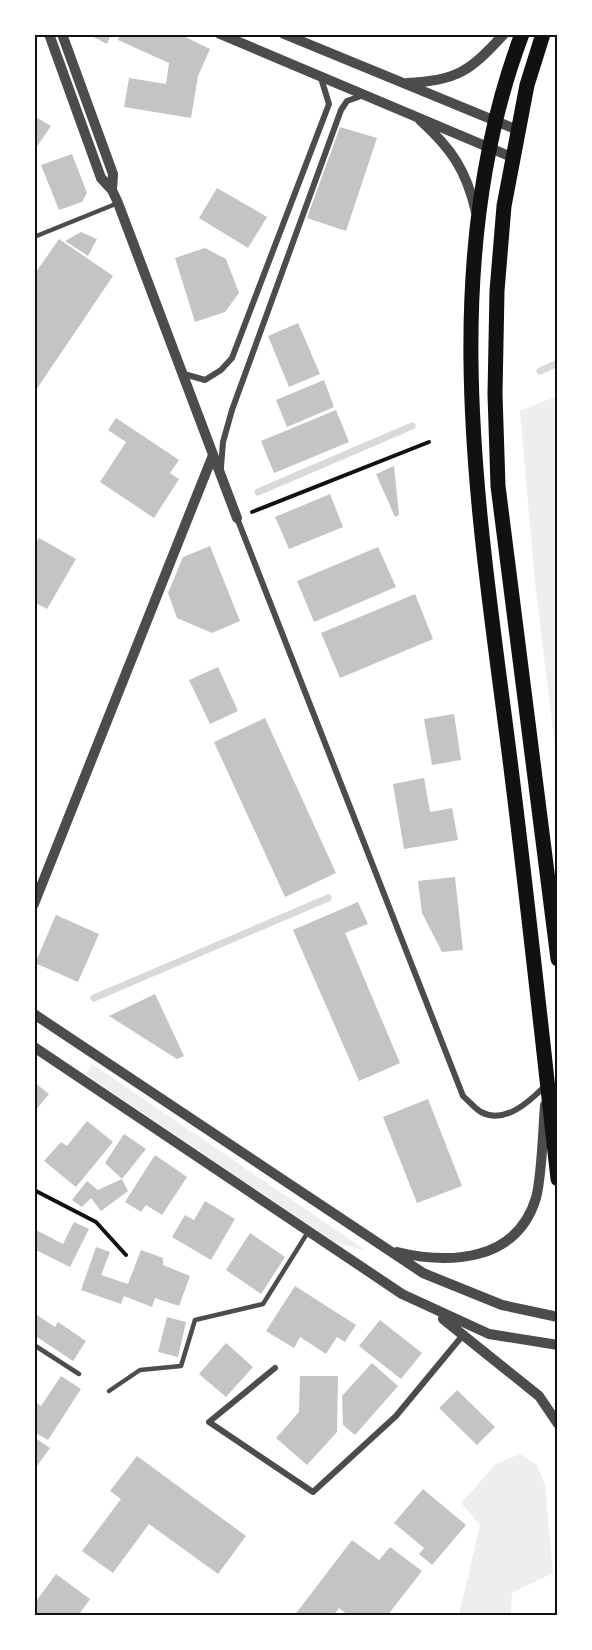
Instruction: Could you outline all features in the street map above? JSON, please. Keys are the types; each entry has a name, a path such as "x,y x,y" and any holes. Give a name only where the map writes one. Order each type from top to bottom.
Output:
{"main road":[{"path":"522,34 505,78 479,223 473,280 472,397 477,494 522,851 558,1179"},
{"path":"544,38 527,85 504,206 497,291 495,394 498,486 558,959"}],"street":[{"path":"49,34 101,178 112,190 118,203 220,474 463,1096 482,1113 503,1115 525,1106 547,1084"},
{"path":"220,34 367,94 514,158"},
{"path":"284,34 520,131"},
{"path":"401,83 435,82 459,75 504,34"},
{"path":"63,36 113,174 112,190"},
{"path":"182,373 205,380 221,370 232,358 329,104 327,90 319,75"},
{"path":"220,474 222,442 232,410 341,110 347,101 367,94"},
{"path":"413,114 441,139 459,162 471,191 479,223"},
{"path":"34,904 213,455"},
{"path":"34,1014 423,1273 502,1305 558,1317"},
{"path":"34,1047 402,1294 489,1334 558,1345"},
{"path":"388,1250 426,1259 457,1260 492,1250 519,1230 536,1198 547,1084"},
{"path":"429,1308 539,1396 558,1424"},
{"path":"275,1368 209,1422 313,1492 396,1416 464,1334"}],"lane":[{"path":"34,237 118,203"},
{"path":"110,1391 140,1370 181,1366 195,1320 263,1304 308,1232"},
{"path":"34,1345 79,1374"}],"path":[{"path":"237,518 429,442"},
{"path":"34,1191 96,1222 126,1255"}],"shaded area":[{"path":"557,396 557,748 555,747 535,583 520,411"},
{"path":"92,1064 367,1251 334,1242 86,1074"},
{"path":"520,1454 537,1465 545,1485 553,1573 512,1593 511,1615 459,1615 480,1525 461,1503 496,1464"}],"building":[{"path":"88,34 111,34 107,44"},
{"path":"120,34 179,34 210,49 198,76 191,118 124,107 129,78 166,84 169,63 118,40"},
{"path":"34,116 51,126 34,151"},
{"path":"340,127 377,138 346,231 307,218"},
{"path":"72,154 87,193 82,202 59,210 41,165"},
{"path":"217,188 267,217 248,248 199,218"},
{"path":"81,232 97,239 88,256 65,241"},
{"path":"59,239 113,276 34,393 34,275"},
{"path":"205,248 226,259 239,293 225,312 195,322 175,258"},
{"path":"298,323 320,374 289,387 268,336"},
{"path":"324,380 334,407 287,427 276,400"},
{"path":"336,410 349,442 274,473 261,441"},
{"path":"116,418 179,460 170,473 179,479 154,518 100,482 126,442 108,430"},
{"path":"394,466 399,515 395,517 376,474"},
{"path":"330,494 343,527 289,549 275,517"},
{"path":"39,538 76,559 47,609 34,602 34,545"},
{"path":"210,546 240,621 212,633 177,618 168,593 183,557"},
{"path":"378,547 396,587 314,622 297,581"},
{"path":"415,594 433,639 340,678 321,633"},
{"path":"218,667 238,711 210,724 189,680"},
{"path":"454,714 461,760 432,765 424,719"},
{"path":"265,718 336,873 285,897 214,742"},
{"path":"424,778 430,812 452,808 458,840 404,849 393,784"},
{"path":"455,877 463,950 442,952 422,913 418,881"},
{"path":"358,902 368,924 345,933 400,1063 359,1081 293,930"},
{"path":"56,915 99,934 78,982 35,963"},
{"path":"155,994 184,1056 177,1059 109,1016"},
{"path":"34,1082 49,1094 34,1112"},
{"path":"428,1099 462,1186 417,1203 383,1117"},
{"path":"87,1121 113,1142 76,1187 44,1161 61,1142 67,1146"},
{"path":"124,1134 146,1149 122,1179 105,1163"},
{"path":"155,1155 187,1177 162,1215 146,1205 141,1212 125,1202"},
{"path":"122,1179 128,1191 101,1211 91,1198 82,1207 72,1200 87,1181 98,1190"},
{"path":"205,1201 235,1219 211,1260 172,1237 185,1215 194,1220"},
{"path":"74,1222 89,1229 70,1267 34,1249 36,1230 63,1244"},
{"path":"250,1233 285,1257 261,1294 226,1270"},
{"path":"96,1247 110,1252 101,1275 128,1284 141,1250 163,1258 163,1265 190,1276 179,1306 155,1298 152,1307 124,1296 121,1304 81,1290"},
{"path":"295,1286 356,1325 345,1342 337,1337 326,1354 300,1337 294,1348 266,1331"},
{"path":"34,1313 55,1327 58,1322 86,1341 73,1361 34,1335"},
{"path":"167,1317 186,1322 178,1357 158,1352"},
{"path":"380,1320 422,1353 401,1379 359,1346"},
{"path":"226,1343 253,1367 226,1397 199,1374"},
{"path":"372,1363 398,1386 355,1435 343,1425 342,1396"},
{"path":"61,1376 81,1389 48,1440 34,1432 34,1401 41,1406"},
{"path":"300,1376 338,1376 337,1432 307,1465 276,1438 299,1412"},
{"path":"457,1390 495,1427 477,1445 439,1408"},
{"path":"34,1437 50,1448 37,1466 34,1464"},
{"path":"137,1456 246,1536 218,1574 149,1524 113,1573 82,1551 121,1499 110,1491"},
{"path":"423,1489 466,1525 432,1565 419,1554 424,1548 394,1523"},
{"path":"352,1540 379,1560 390,1547 422,1571 387,1616 349,1616 339,1608 333,1616 294,1616"},
{"path":"56,1574 90,1599 78,1616 34,1616 34,1604"}],"waterway":[{"path":"540,371 558,363"},
{"path":"258,492 412,426"},
{"path":"94,998 328,898"}]}
